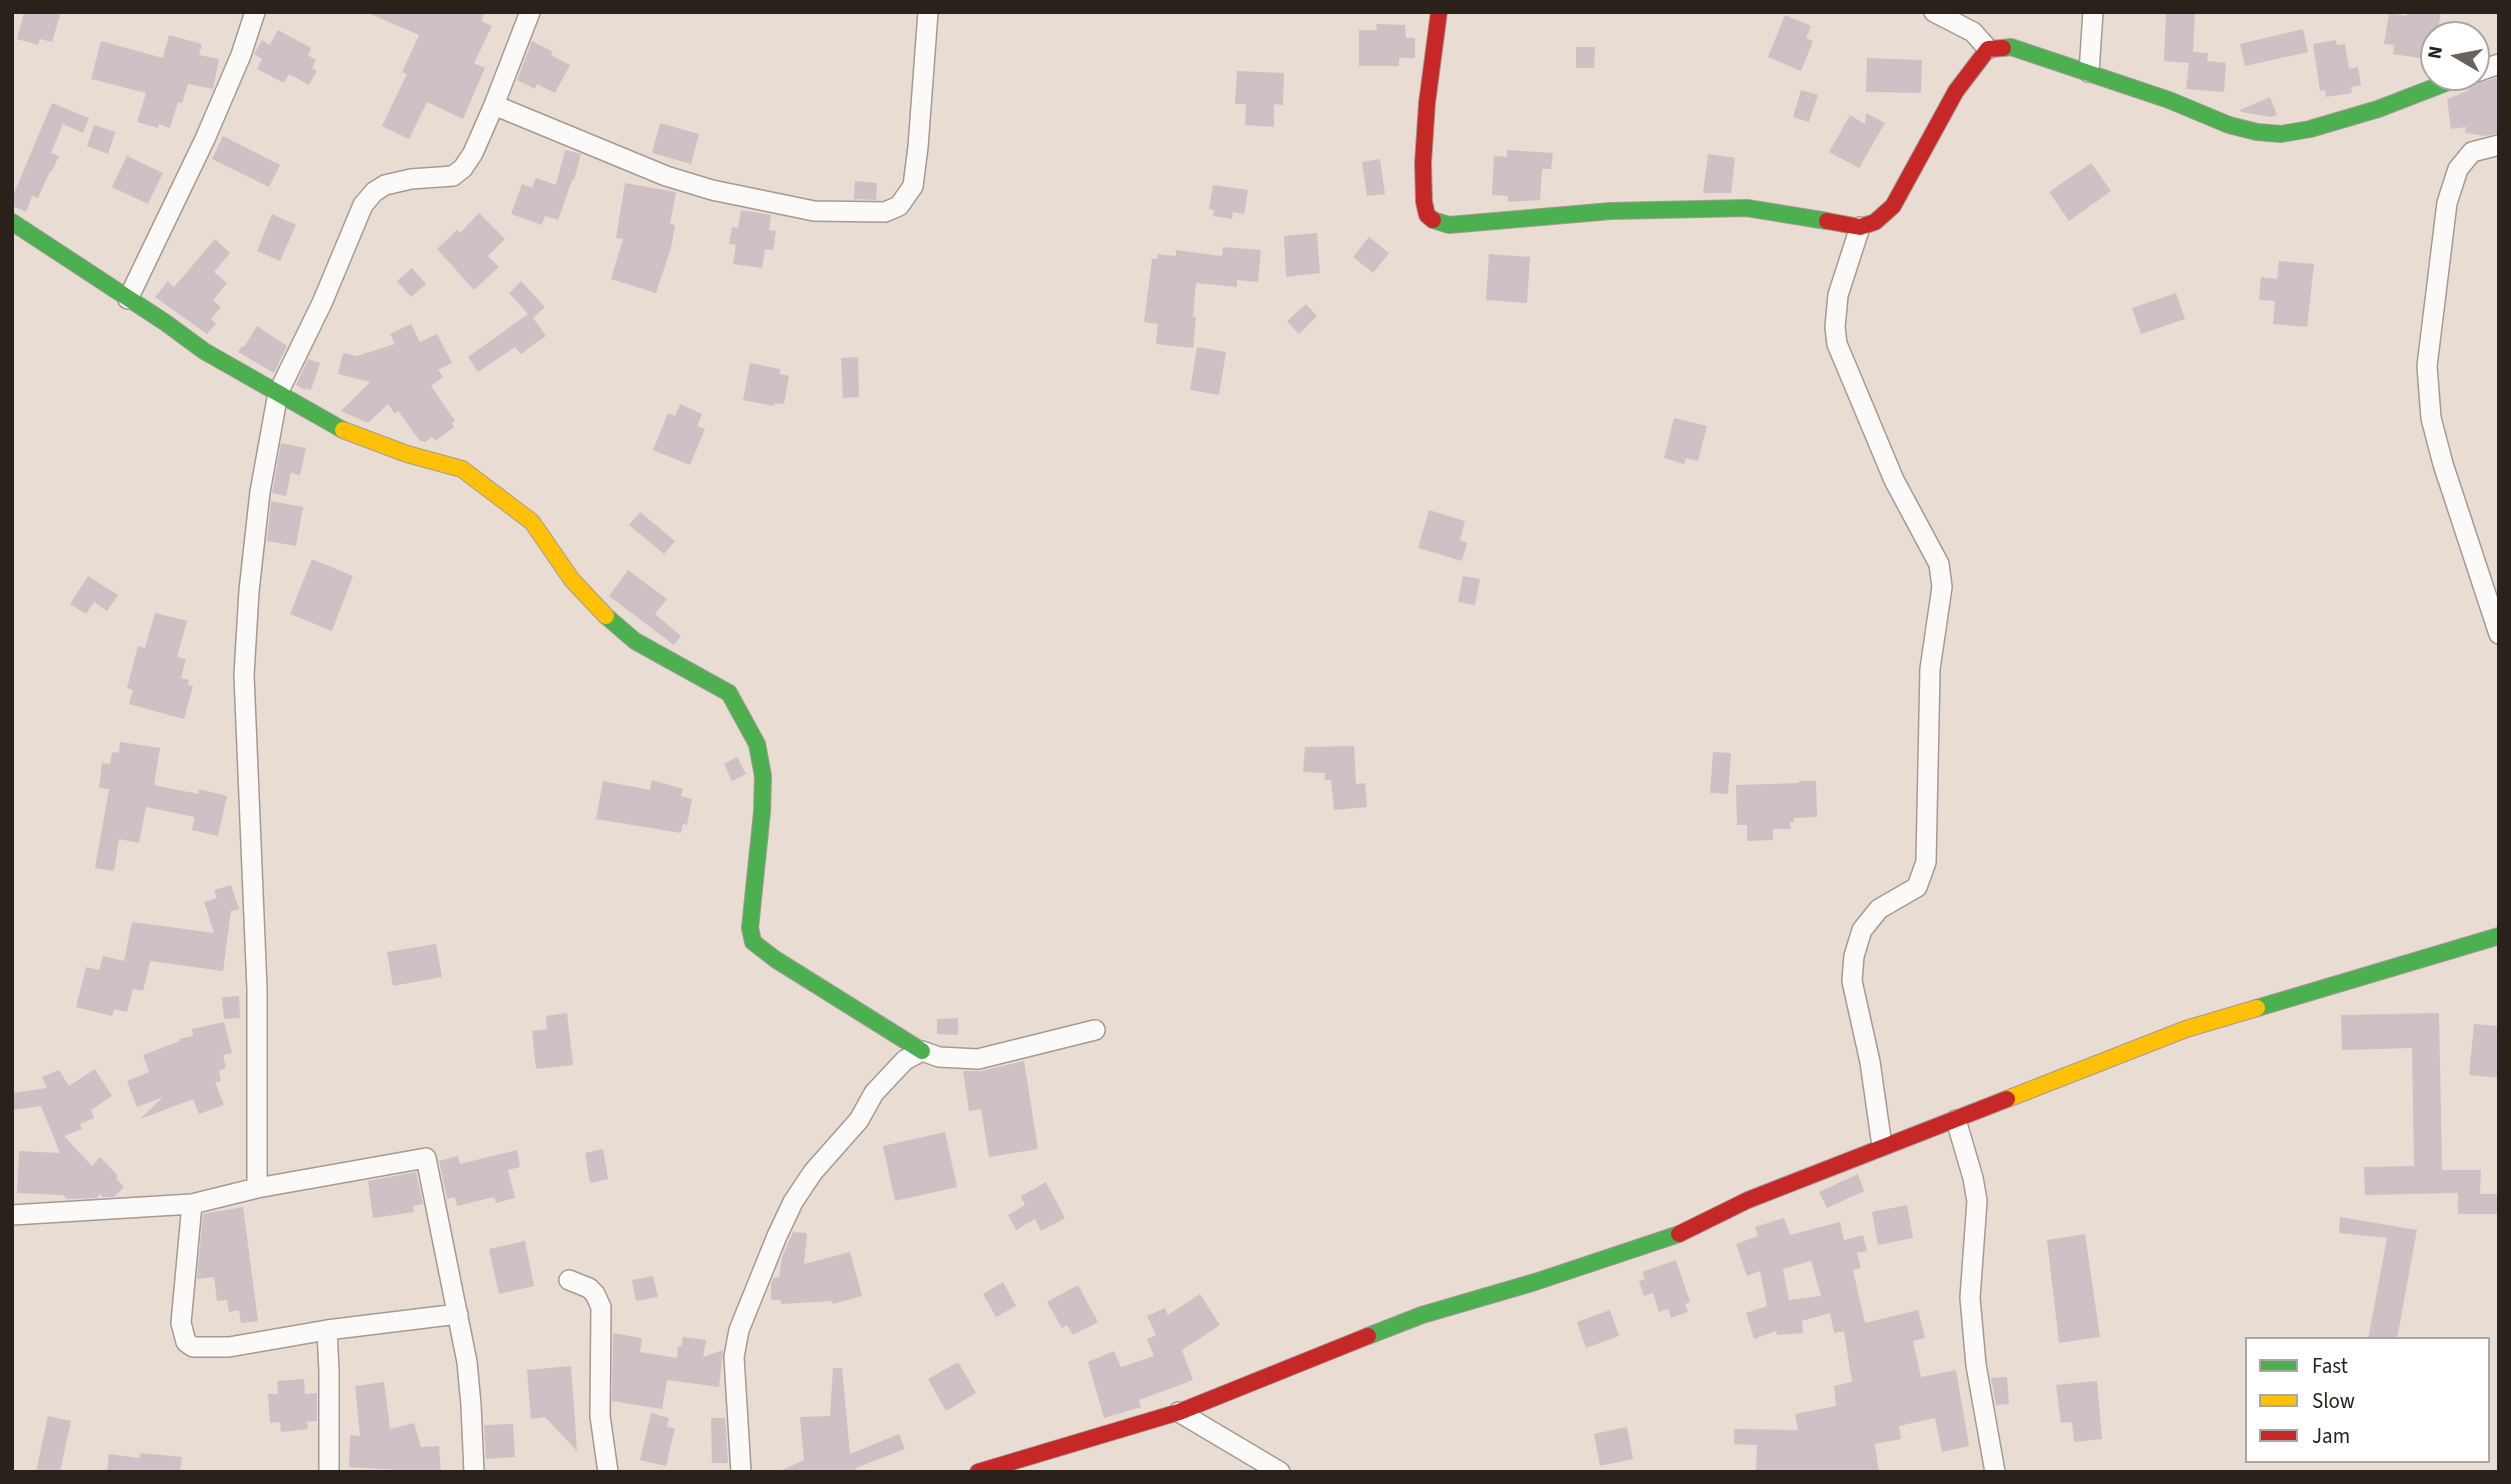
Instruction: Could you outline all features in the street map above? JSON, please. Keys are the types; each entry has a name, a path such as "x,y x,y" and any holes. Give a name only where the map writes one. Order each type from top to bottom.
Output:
{"street":[{"path":"128,299 205,139 241,55 255,12"},
{"path":"257,1188 257,989 244,675 249,591 260,492 278,393 322,303 363,205 374,192 385,186 411,179 453,177 463,168 473,153 494,105 530,12"},
{"path":"494,105 630,161 712,190 814,211 885,212 899,206 913,186 928,12"},
{"path":"1439,12 1423,163 1424,202 1427,215 1436,222 1449,225 1611,211 1747,208 1860,227 1875,222 1893,206 1956,91 1987,49 2011,47 2169,100 2229,125 2257,132 2281,134 2310,129 2378,109 2425,91"},
{"path":"1934,12 1973,32 1987,49"},
{"path":"2089,72 2093,12"},
{"path":"2499,145 2472,152 2458,169 2439,257 2427,366 2434,430 2499,634"},
{"path":"12,222 204,351 345,431 407,454 462,469 531,522 572,580 617,626 635,641 729,693 757,744 763,776 750,928 753,942 775,960 922,1051 939,1057 978,1059 1095,1030"},
{"path":"1860,227 1838,295 1835,327 1837,344 1894,480 1939,564 1942,587 1930,669 1926,862 1917,887 1879,909 1862,930 1854,956 1852,981 1870,1062 1882,1146"},
{"path":"978,1472 1179,1412 1422,1315 1535,1282 1680,1234 1748,1200 2186,1029 2499,936"},
{"path":"741,1472 734,1357 739,1330 777,1236 793,1202 813,1172 859,1120 874,1093 905,1060 922,1051"},
{"path":"1956,1120 1977,1202 1970,1298 1976,1365 1994,1472"},
{"path":"12,1215 192,1204 257,1188 426,1158 458,1314 470,1394 474,1472"},
{"path":"192,1204 181,1323 186,1342 193,1347 229,1347 327,1330 458,1314"},
{"path":"569,1280 595,1294 601,1307 600,1416 608,1472"},
{"path":"327,1330 329,1472"},
{"path":"1179,1412 1280,1472"}],"building":[{"path":"24,12 61,12 52,42 40,39 38,45 17,39"},
{"path":"366,12 485,12 481,21 492,26 474,63 485,68 463,119 427,102 409,139 382,126 407,74 402,72 419,35"},
{"path":"2166,12 2195,12 2193,52 2208,53 2207,61 2226,63 2224,92 2186,89 2189,63 2164,61"},
{"path":"2407,12 2441,12 2439,21 2420,21 2420,58 2393,54 2394,45 2384,44 2389,13 2407,16"},
{"path":"1785,15 1811,26 1806,38 1813,41 1801,71 1768,57"},
{"path":"1376,24 1405,25 1406,38 1415,38 1415,58 1399,58 1399,66 1359,66 1359,30 1377,30"},
{"path":"2303,29 2308,52 2245,66 2240,44"},
{"path":"278,30 311,48 308,55 316,60 312,68 317,71 309,85 289,74 284,83 257,69 262,59 254,54 262,40 270,45"},
{"path":"169,35 202,44 199,55 219,59 213,89 188,84 182,103 178,102 170,128 159,124 158,128 137,122 146,93 91,79 101,41 163,58"},
{"path":"2336,40 2337,45 2345,44 2349,69 2358,67 2361,85 2351,87 2352,93 2326,97 2325,90 2320,91 2313,44"},
{"path":"532,41 570,65 555,93 537,84 535,89 517,80"},
{"path":"1576,47 1595,47 1594,68 1576,68"},
{"path":"1867,58 1922,60 1921,93 1866,92"},
{"path":"1237,71 1284,73 1283,105 1274,104 1274,127 1245,125 1246,104 1235,104"},
{"path":"2499,77 2499,133 2486,136 2465,133 2466,127 2451,129 2447,99 2467,91 2490,91 2490,80"},
{"path":"1801,90 1818,95 1809,122 1793,117"},
{"path":"2270,97 2277,115 2271,117 2240,110"},
{"path":"52,103 89,118 83,133 63,124 51,153 59,156 38,198 32,196 26,212 12,206 12,198"},
{"path":"1866,113 1885,123 1859,168 1829,152 1850,115 1865,124"},
{"path":"660,123 699,134 691,164 652,153"},
{"path":"94,125 115,132 108,154 87,146"},
{"path":"223,136 280,165 269,187 212,159"},
{"path":"565,150 581,154 558,220 545,216 542,225 511,214 522,184 532,188 536,178 556,185"},
{"path":"1507,150 1553,153 1551,169 1542,169 1540,200 1508,202 1508,196 1492,195 1494,156 1507,157"},
{"path":"1708,154 1735,158 1731,193 1703,193"},
{"path":"127,156 163,173 148,204 112,187"},
{"path":"1380,159 1385,194 1367,196 1362,162"},
{"path":"2091,163 2111,191 2069,221 2049,192"},
{"path":"855,181 877,183 876,200 854,199"},
{"path":"625,183 676,192 670,224 675,225 671,248 656,293 611,279 623,239 616,238"},
{"path":"1213,185 1248,190 1244,214 1233,212 1232,219 1213,216 1214,210 1209,209"},
{"path":"741,210 771,215 769,230 776,231 773,250 765,249 762,268 733,264 736,245 729,244 732,227 738,228"},
{"path":"479,213 505,239 488,256 499,267 474,290 437,249 457,230 460,233"},
{"path":"272,214 296,225 280,261 257,251"},
{"path":"1317,233 1320,273 1286,277 1284,236"},
{"path":"1369,237 1389,253 1373,273 1353,257"},
{"path":"215,239 230,253 214,272 227,283 213,300 221,307 211,319 216,324 207,334 155,297 168,281 174,287"},
{"path":"1223,247 1261,250 1258,282 1237,280 1237,287 1196,283 1193,348 1156,344 1158,324 1144,322 1152,259 1157,259 1158,254 1176,256 1176,250 1222,256"},
{"path":"1489,254 1530,257 1527,303 1486,300"},
{"path":"2279,261 2314,264 2307,327 2273,324 2275,301 2259,300 2261,277 2277,279"},
{"path":"412,268 426,284 411,297 397,281"},
{"path":"521,281 545,307 533,318 546,336 521,354 515,347 478,372 468,357 528,314 509,293"},
{"path":"2176,293 2185,319 2141,334 2132,308"},
{"path":"1306,304 1317,316 1299,334 1287,321"},
{"path":"411,324 420,342 437,334 452,363 438,370 443,377 431,386 455,421 452,423 454,427 435,441 432,437 425,442 420,441 398,411 395,414 388,404 368,423 341,411 370,382 338,374 343,353 357,356 395,344 390,334"},
{"path":"257,326 287,346 274,373 238,352"},
{"path":"1197,347 1226,352 1219,395 1190,390"},
{"path":"858,357 859,397 843,398 841,358"},
{"path":"308,359 320,363 311,390 305,390 296,385"},
{"path":"750,363 780,369 780,374 789,376 784,404 775,403 774,406 743,400"},
{"path":"680,404 702,414 697,426 705,429 690,465 653,450 668,413 675,416"},
{"path":"1674,418 1707,426 1698,461 1686,458 1684,464 1664,458"},
{"path":"281,443 306,448 300,475 291,473 286,496 272,493"},
{"path":"271,501 303,507 296,546 267,541"},
{"path":"1429,510 1465,521 1460,540 1467,543 1462,561 1418,548"},
{"path":"640,512 675,541 664,554 629,525"},
{"path":"312,559 353,576 332,631 290,614"},
{"path":"628,570 667,599 655,614 681,636 674,645 609,596"},
{"path":"88,576 118,595 107,611 94,602 86,614 70,604"},
{"path":"1463,576 1480,579 1475,605 1458,602"},
{"path":"155,613 187,621 177,657 186,659 181,678 189,680 188,685 193,686 184,719 129,704 133,690 127,688 138,646 145,648"},
{"path":"120,742 160,748 154,785 198,794 199,789 227,796 218,836 192,830 195,817 146,807 139,843 119,839 114,871 95,868 109,789 99,788 102,763 110,764 112,752 119,753"},
{"path":"1354,746 1356,784 1365,783 1367,807 1334,810 1331,780 1325,780 1325,773 1303,772 1305,747"},
{"path":"1713,752 1731,753 1728,794 1710,793"},
{"path":"737,757 746,774 732,781 724,764"},
{"path":"652,780 683,789 681,796 692,799 687,825 683,824 681,833 596,819 603,781 650,790"},
{"path":"1816,781 1817,817 1794,818 1794,822 1790,822 1791,829 1773,829 1773,840 1747,841 1747,825 1737,825 1736,785"},
{"path":"231,885 239,909 231,911 223,971 150,961 143,991 133,989 127,1012 114,1009 112,1016 76,1007 86,967 99,970 103,956 124,961 132,922 214,933 204,902 217,898 214,890"},
{"path":"436,944 442,977 393,986 387,952"},
{"path":"239,996 240,1018 224,1019 222,997"},
{"path":"567,1013 573,1065 536,1069 532,1031 547,1029 546,1016"},
{"path":"2439,1013 2442,1170 2481,1170 2480,1194 2499,1194 2499,1214 2458,1214 2458,1193 2365,1195 2364,1167 2414,1166 2412,1048 2342,1050 2341,1015"},
{"path":"958,1018 958,1035 937,1034 937,1019"},
{"path":"224,1022 232,1053 223,1055 226,1068 219,1071 221,1081 215,1082 224,1105 199,1114 193,1099 140,1119 163,1097 137,1107 127,1081 149,1072 143,1055 180,1041 179,1039 193,1036 192,1029"},
{"path":"2474,1024 2499,1026 2499,1078 2469,1075"},
{"path":"1024,1061 1038,1149 989,1157 981,1109 969,1111 963,1071 981,1071"},
{"path":"95,1069 112,1096 91,1110 94,1118 80,1124 82,1129 64,1136 92,1166 100,1157 118,1176 116,1178 124,1187 114,1197 103,1197 100,1194 97,1198 67,1199 63,1195 17,1193 19,1151 60,1153 41,1106 12,1110 12,1093 47,1088 42,1077 59,1070 69,1086"},
{"path":"945,1132 957,1187 895,1201 883,1146"},
{"path":"603,1149 608,1179 590,1183 585,1153"},
{"path":"517,1150 520,1167 508,1170 515,1198 496,1203 494,1197 457,1206 455,1197 447,1199 439,1161 458,1156 460,1164"},
{"path":"416,1172 423,1204 413,1206 414,1212 373,1218 368,1181"},
{"path":"1858,1174 1864,1191 1827,1208 1819,1192"},
{"path":"1046,1182 1065,1218 1041,1231 1035,1219 1016,1230 1008,1215 1025,1205 1021,1196"},
{"path":"1907,1205 1913,1238 1878,1245 1872,1212"},
{"path":"243,1207 258,1321 241,1323 239,1310 229,1312 227,1300 217,1301 214,1277 197,1279 203,1214"},
{"path":"2340,1217 2417,1230 2397,1337 2368,1337 2387,1238 2339,1233"},
{"path":"1784,1218 1790,1235 1840,1222 1844,1240 1863,1235 1867,1251 1857,1253 1861,1268 1853,1270 1865,1323 1918,1310 1925,1338 1913,1341 1921,1377 1956,1370 1969,1446 1942,1452 1935,1418 1899,1426 1901,1439 1875,1444 1879,1472 1756,1472 1757,1445 1734,1444 1734,1429 1798,1430 1795,1414 1836,1406 1834,1386 1852,1382 1844,1331 1834,1333 1830,1313 1802,1321 1803,1333 1777,1335 1776,1331 1754,1339 1746,1313 1767,1306 1760,1271 1747,1276 1736,1244 1758,1236 1755,1227","holes":["1811,1261 1821,1296 1789,1300 1783,1269"]},
{"path":"793,1232 807,1233 804,1264 850,1252 862,1296 833,1304 832,1301 781,1304 781,1300 771,1300 771,1284 773,1278 779,1277 782,1257"},
{"path":"2085,1234 2100,1337 2059,1343 2047,1240"},
{"path":"525,1241 534,1286 499,1294 489,1249"},
{"path":"1676,1260 1690,1302 1685,1304 1688,1312 1671,1318 1668,1309 1659,1312 1653,1293 1644,1296 1639,1281 1645,1279 1642,1272"},
{"path":"653,1276 658,1297 636,1301 632,1280"},
{"path":"1003,1282 1016,1306 996,1317 983,1294"},
{"path":"1078,1285 1098,1322 1073,1335 1067,1325 1062,1328 1047,1302"},
{"path":"1200,1294 1220,1325 1182,1350 1193,1380 1139,1400 1141,1407 1104,1418 1088,1362 1114,1351 1121,1367 1154,1356 1147,1339 1156,1335 1147,1316 1165,1308 1168,1315"},
{"path":"1610,1310 1619,1336 1586,1348 1577,1322"},
{"path":"613,1333 642,1338 640,1352 677,1358 678,1346 681,1347 683,1337 706,1340 703,1357 723,1350 719,1387 667,1380 662,1409 612,1401"},
{"path":"958,1362 976,1393 946,1411 928,1379"},
{"path":"571,1366 577,1451 545,1417 531,1419 527,1370"},
{"path":"833,1368 842,1368 850,1454 899,1434 905,1449 856,1468 857,1472 778,1472 804,1460 800,1417 830,1416"},
{"path":"2007,1377 2009,1404 1996,1405 1991,1378"},
{"path":"304,1379 305,1394 317,1393 317,1421 307,1422 308,1429 281,1432 280,1422 270,1423 268,1394 278,1394 277,1381"},
{"path":"2097,1381 2102,1439 2074,1442 2072,1422 2061,1423 2056,1385"},
{"path":"384,1382 390,1429 414,1423 421,1447 439,1446 441,1472 400,1472 349,1467 350,1435 360,1436 355,1386"},
{"path":"651,1413 669,1418 667,1427 675,1428 666,1466 640,1460"},
{"path":"48,1416 71,1421 60,1472 36,1472"},
{"path":"711,1418 725,1418 728,1463 712,1463"},
{"path":"513,1424 515,1457 486,1459 484,1425"},
{"path":"1627,1427 1633,1459 1600,1466 1594,1434"},
{"path":"140,1453 182,1457 180,1472 107,1472 109,1454 139,1458"}],"traffic: fast":[{"path":"2003,48 2011,47 2169,100 2229,125 2257,132 2281,134 2310,129 2378,109 2425,91"},
{"path":"1433,220 1449,225 1611,211 1747,208 1827,221"},
{"path":"12,222 204,351 343,430"},
{"path":"606,616 635,641 729,693 757,744 763,776 750,928 753,942 775,959 922,1051"},
{"path":"2257,1008 2499,936"},
{"path":"1368,1336 1422,1315 1535,1282 1679,1234"}],"traffic: slow":[{"path":"343,430 407,454 462,469 532,522 572,580 606,616"},
{"path":"2007,1099 2186,1029 2257,1008"}],"traffic: jam":[{"path":"1433,220 1427,215 1424,202 1423,163 1427,103 1439,12"},
{"path":"1827,221 1860,227 1875,222 1893,206 1956,91 1988,49 2003,48"},
{"path":"1679,1234 1748,1200 2007,1099"},
{"path":"978,1472 1179,1412 1368,1336"}]}
